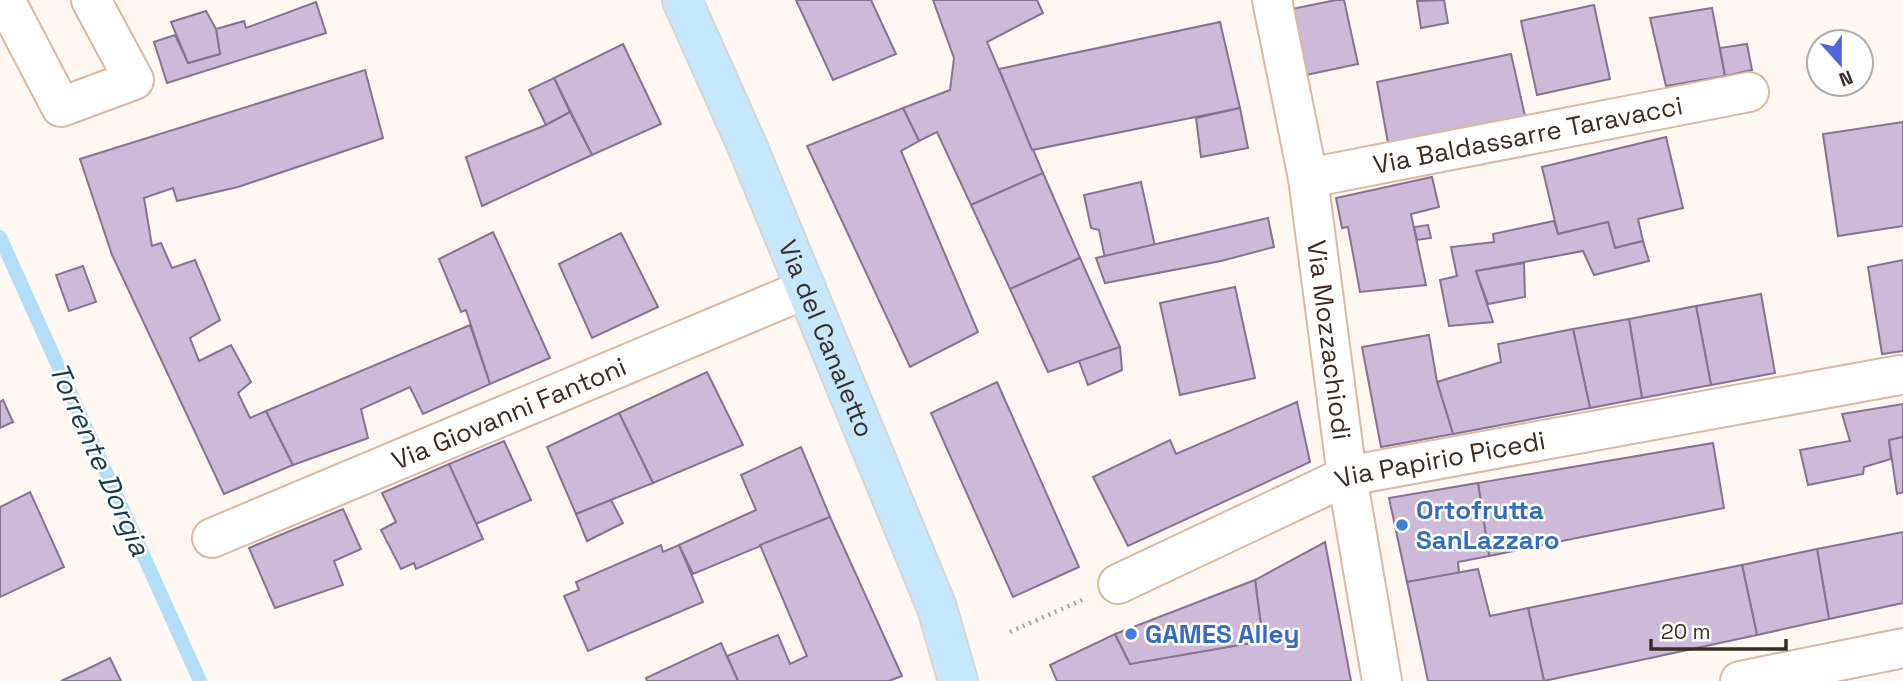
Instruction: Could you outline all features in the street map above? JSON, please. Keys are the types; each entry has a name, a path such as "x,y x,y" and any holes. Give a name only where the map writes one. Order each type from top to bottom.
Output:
{"main road":[{"name":"Via del Canaletto","path":"682,0 806,289 937,608 958,681"}],"street":[{"path":"5,0 61,107 134,80 91,0"},
{"name":"Via Mozzachiodi","path":"1272,0 1308,178 1347,476 1382,681"},
{"name":"Via Baldassarre Taravacci","path":"1308,178 1749,92"},
{"name":"Via Giovanni Fantoni","path":"212,538 806,289"},
{"name":"Via Papirio Picedi","path":"1118,584 1347,476 1900,375"},
{"path":"1740,681 1903,648"}],"path":[{"path":"1010,632 1118,584"}],"building":[{"path":"796,0 871,0 896,54 833,80"},
{"path":"933,0 1037,0 1043,13 987,42 1043,173 971,205 937,132 919,141 903,108 950,90 954,58"},
{"path":"1344,0 1358,64 1301,76 1287,10"},
{"path":"1444,0 1448,23 1421,28 1417,1"},
{"path":"316,2 326,33 167,83 154,42 175,35 188,63 220,54 216,29 244,21 246,28"},
{"path":"1594,5 1610,79 1537,95 1521,21"},
{"path":"1712,8 1725,76 1666,86 1650,18"},
{"path":"206,11 216,29 220,54 188,63 171,22"},
{"path":"1220,22 1240,108 1032,150 999,69"},
{"path":"623,44 661,124 592,155 554,78"},
{"path":"1747,44 1752,70 1725,76 1720,48"},
{"path":"1511,54 1525,116 1388,143 1377,82"},
{"path":"365,70 383,138 238,187 177,201 173,188 144,198 152,246 161,243 172,268 195,260 220,320 190,338 199,361 231,345 251,382 238,393 250,418 266,411 293,465 224,494 112,255 80,159"},
{"path":"554,78 570,112 546,125 529,90"},
{"path":"903,108 919,141 901,151 978,332 910,367 807,146"},
{"path":"1240,108 1248,148 1201,157 1196,118"},
{"path":"570,112 592,155 482,206 466,157 546,125"},
{"path":"1903,122 1903,226 1838,236 1823,134"},
{"path":"1666,137 1683,208 1638,219 1643,241 1615,248 1608,222 1558,234 1542,167"},
{"path":"1043,173 1080,258 1010,289 971,205"},
{"path":"1432,177 1439,207 1411,214 1426,285 1360,292 1348,227 1342,228 1336,198"},
{"path":"1141,182 1155,246 1105,258 1099,230 1091,228 1084,195"},
{"path":"1268,218 1274,247 1221,261 1105,283 1096,258"},
{"path":"1554,221 1558,234 1608,222 1615,248 1643,241 1649,261 1594,275 1583,251 1476,271 1493,322 1449,326 1440,280 1457,276 1451,247 1494,242 1493,234"},
{"path":"1428,225 1431,238 1417,240 1414,227"},
{"path":"493,232 550,358 490,384 466,310 461,312 439,259"},
{"path":"621,233 658,307 592,338 559,264"},
{"path":"1080,258 1120,347 1048,372 1010,289"},
{"path":"1903,260 1903,351 1882,354 1868,267"},
{"path":"1524,263 1525,297 1488,304 1476,271"},
{"path":"83,266 96,302 69,311 56,275"},
{"path":"1235,287 1255,378 1180,395 1160,303"},
{"path":"1761,294 1775,373 1711,385 1696,306"},
{"path":"1696,306 1711,385 1642,398 1629,319"},
{"path":"1629,319 1642,398 1590,408 1573,329"},
{"path":"470,325 490,384 423,414 410,387 361,409 368,438 293,465 266,411"},
{"path":"1573,329 1590,408 1453,434 1437,382 1501,362 1498,344"},
{"path":"1429,335 1437,382 1453,434 1381,447 1362,347"},
{"path":"1120,347 1122,370 1088,385 1079,361"},
{"path":"707,372 743,445 653,483 619,413"},
{"path":"997,382 1079,567 1013,597 931,413"},
{"path":"3,400 13,422 0,428 0,402"},
{"path":"1297,402 1310,462 1128,546 1093,477 1170,440 1176,454"},
{"path":"1903,404 1903,437 1889,440 1891,459 1864,467 1863,474 1808,485 1800,450 1850,441 1842,414"},
{"path":"619,413 653,483 576,514 547,447"},
{"path":"1903,437 1903,492 1897,494 1889,440"},
{"path":"504,441 531,500 476,524 449,464"},
{"path":"1713,443 1724,508 1489,556 1478,483"},
{"path":"801,447 830,517 693,574 679,545 756,510 741,475"},
{"path":"449,464 483,539 416,569 414,563 401,569 381,530 396,522 382,493"},
{"path":"1478,483 1489,556 1458,562 1459,573 1407,582 1389,498"},
{"path":"30,492 64,567 0,597 0,507"},
{"path":"611,500 623,523 587,541 576,514"},
{"path":"343,509 361,549 334,561 343,585 275,608 249,548"},
{"path":"830,517 902,676 889,681 738,681 727,656 778,635 790,664 807,656 760,545"},
{"path":"1903,532 1903,603 1829,619 1817,549"},
{"path":"1325,542 1351,681 1057,681 1050,665 1115,634 1130,664 1263,641 1255,580"},
{"path":"661,545 663,552 679,545 703,602 588,651 564,596 579,590 576,582"},
{"path":"1817,549 1829,619 1757,635 1742,565"},
{"path":"1742,565 1757,635 1544,681 1528,608"},
{"path":"1478,569 1490,616 1528,608 1544,681 1428,681 1407,582"},
{"path":"1255,580 1263,641 1130,664 1115,634"},
{"path":"721,643 738,681 647,681 646,678"},
{"path":"110,658 121,681 61,681 83,671"}],"waterway":[{"name":"Torrente Dorgia","path":"0,237 200,681"}],"place":[{"name":"Ortofrutta SanLazzaro","path":"1402,525"},
{"name":"GAMES Alley","path":"1131,634"}]}
